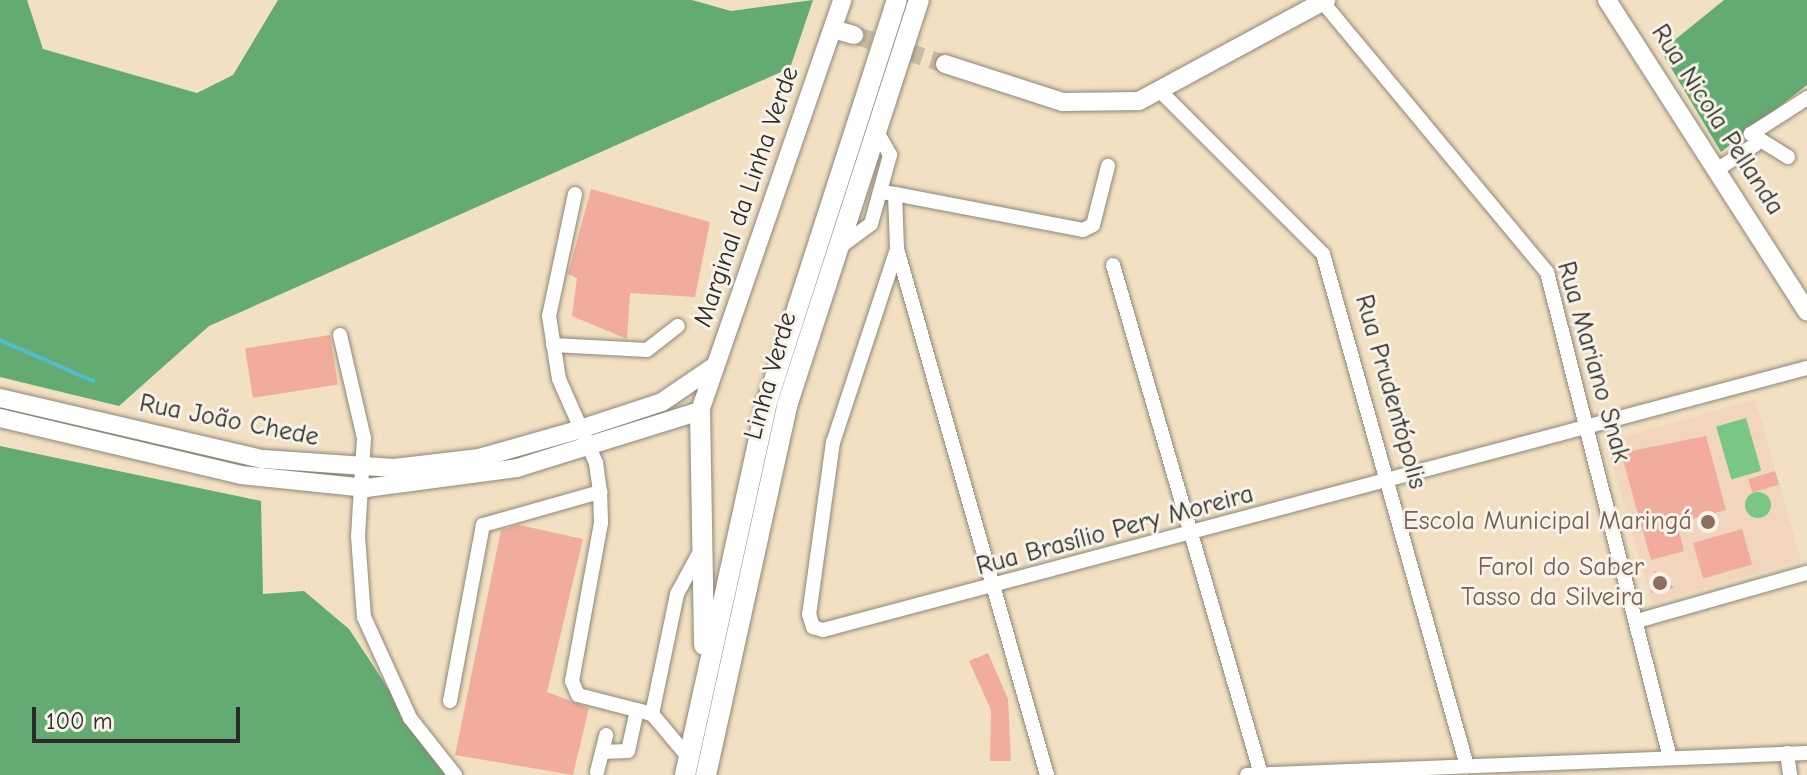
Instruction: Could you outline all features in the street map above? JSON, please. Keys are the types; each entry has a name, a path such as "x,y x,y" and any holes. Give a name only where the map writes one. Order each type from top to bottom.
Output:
{"highway":[{"name":"Linha Verde","path":"687,766 778,362 897,0"},
{"name":"Linha Verde","path":"706,775 774,457 837,250 919,0"},
{"path":"700,411 704,685"}],"main road":[{"name":"Marginal da Linha Verde","path":"700,411 842,0"},
{"name":"Rua Nicola Pellanda","path":"1607,0 1807,311"},
{"path":"945,64 1063,102 1139,101 1161,92 1323,1"},
{"path":"833,29 854,35"},
{"name":"Rua João Chede","path":"0,398 263,459 366,478 464,460 577,430 662,402 717,364"},
{"name":"Rua João Chede","path":"0,418 271,480 366,478 455,481 586,448 700,411"},
{"path":"149,454 153,434"}],"street":[{"name":"Rua Mariano Snak","path":"1323,1 1547,272 1590,428 1670,758"},
{"name":"Rua Prudentópolis","path":"1161,92 1323,254 1391,482 1467,766"},
{"path":"1788,157 1756,144 1751,134 1807,98"},
{"path":"876,130 890,147 888,193 897,249 1047,775"},
{"path":"1718,169 1756,144"},
{"path":"888,193 1083,230 1093,225 1108,166"},
{"path":"837,250 871,224 888,193"},
{"path":"575,194 549,297 553,345 577,430 600,492 573,688 652,714 687,766"},
{"name":"Rua Brasílio Pery Moreira","path":"897,249 839,409 811,589 813,627 995,589 1807,368"},
{"path":"1113,265 1261,774"},
{"path":"553,345 647,350 678,326"},
{"path":"340,335 366,478 358,536 364,617 410,718 455,775"},
{"path":"450,701 483,525 600,492"},
{"path":"652,714 677,594 702,548"},
{"path":"1637,621 1807,573"},
{"path":"602,752 628,751 637,710"},
{"path":"597,772 606,735"},
{"path":"1787,753 1790,775"},
{"path":"1247,775 1467,766 1605,768 1670,758 1807,753"}],"shaded area":[{"name":"Escola Municipal Maringá","path":"1755,399 1801,560 1652,603 1606,442"}],"green space":[{"path":"0,0 27,0 43,49 197,93 233,75 278,0 692,0 731,11 813,0 790,68 209,326 119,406 0,377"},
{"path":"1724,0 1807,0 1807,85 1721,152 1661,51"},
{"path":"1746,418 1761,471 1731,479 1716,427"},
{"path":"0,446 261,501 263,594 304,591 349,629 445,775 0,775"},
{"path":"1758,492 1767,496 1771,505 1767,514 1758,518 1749,514 1745,505 1749,496"}],"building":[{"path":"591,189 710,222 695,297 630,293 627,339 572,316 577,278 568,274"},
{"path":"330,335 338,384 253,398 245,348"},
{"path":"1706,436 1726,510 1677,523 1684,551 1651,560 1621,453"},
{"path":"1775,471 1779,484 1752,493 1748,479"},
{"path":"519,525 583,539 547,692 589,708 573,775 455,755 501,530"},
{"path":"1742,529 1752,565 1703,579 1693,543"},
{"name":"Farol do Saber Tasso da Silveira","path":"1655,571 1665,577 1674,588 1651,593"},
{"path":"988,653 1008,699 1011,761 990,761 991,710 969,661"}],"waterway":[{"path":"0,340 93,381"}],"tunnel":[{"path":"854,35 945,64"}],"place":[{"name":"Escola Municipal Maringá","path":"1708,522"},
{"name":"Farol do Saber Tasso da Silveira","path":"1660,583"}]}
